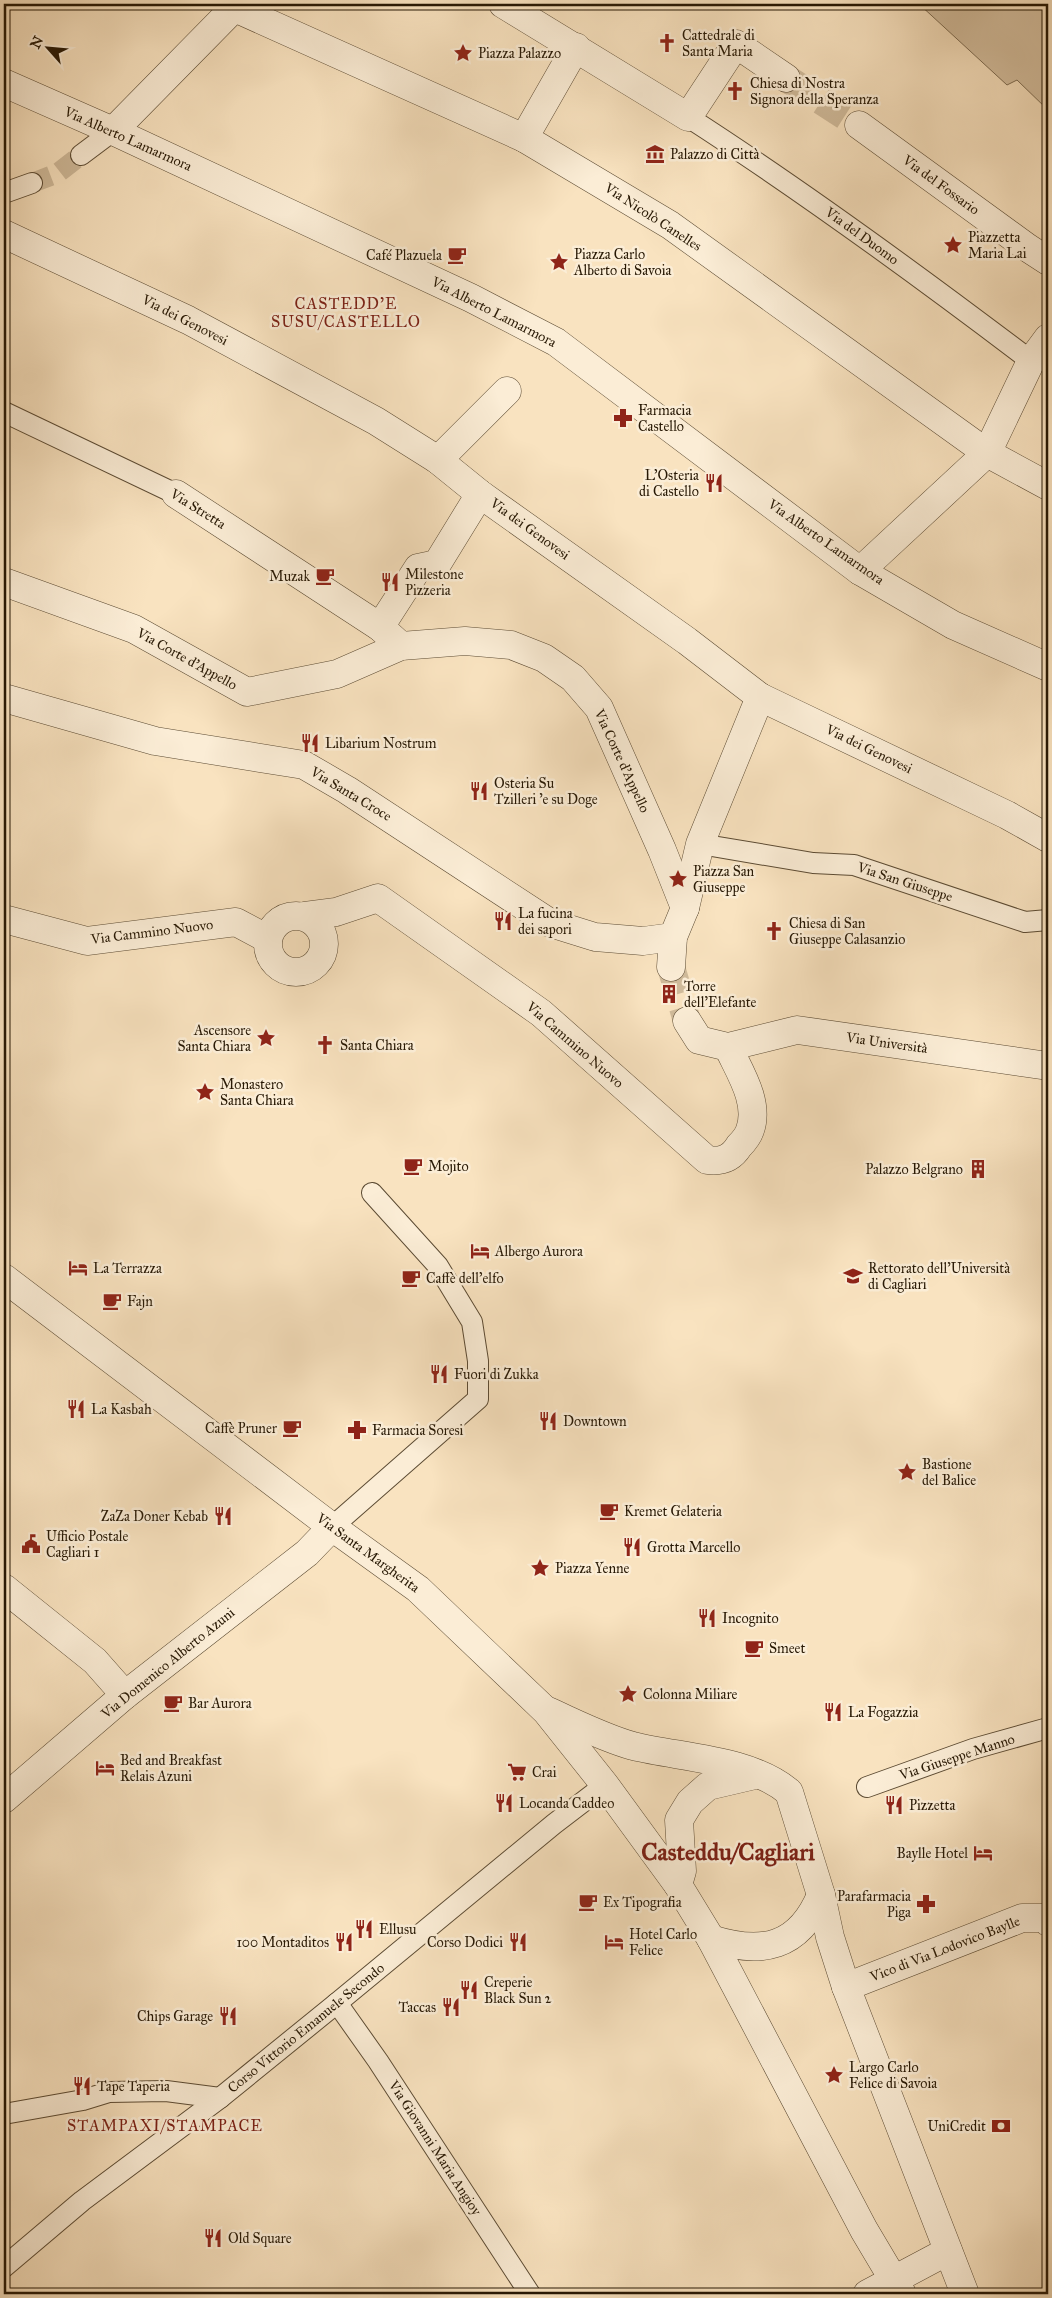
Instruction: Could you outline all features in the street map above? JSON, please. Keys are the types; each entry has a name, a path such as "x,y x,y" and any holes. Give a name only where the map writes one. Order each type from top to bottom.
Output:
{"street":[{"path":"503,4 688,117 736,44 786,78"},
{"path":"81,155 113,131 231,6"},
{"name":"Via Nicolò Canelles","path":"231,6 524,138 670,225 987,454 1048,486"},
{"path":"524,138 576,47"},
{"name":"Via Alberto Lamarmora","path":"4,83 113,131 472,298 556,342 860,570 953,625 1048,666"},
{"name":"Via del Duomo","path":"688,117 772,171 851,227 1031,361"},
{"name":"Via del Fossario","path":"859,125 1048,261"},
{"path":"4,193 32,183"},
{"name":"Via dei Genovesi","path":"4,234 188,320 376,421 438,460 480,494 687,641 760,697 1007,815 1048,838"},
{"path":"860,570 987,454 1031,361 1048,338"},
{"path":"438,460 506,391"},
{"name":"Via Stretta","path":"4,412 176,494 380,627"},
{"path":"401,646 380,627 418,568 437,564 480,494"},
{"name":"Via Corte d'Appello","path":"4,582 134,629 246,692 337,674 401,646 465,641 511,645 544,658 573,678 599,708 662,850 685,908"},
{"path":"671,967 673,937 685,908 700,844 760,697"},
{"name":"Via Santa Croce","path":"4,698 155,741 304,766 372,806 550,923 595,937 643,941 673,937"},
{"name":"Via San Giuseppe","path":"700,844 813,863 854,865 1025,922 1048,920"},
{"name":"Via Cammino Nuovo","path":"4,919 87,941 236,922 268,938 276,924 289,916 336,912 378,898 541,1013 707,1160 720,1162 734,1154 750,1131 752,1112 749,1093 728,1047"},
{"path":"268,938 269,952 281,967 300,972 312,967 321,957 325,945 323,933 316,922 305,916"},
{"path":"686,1021 699,1040 728,1047"},
{"name":"Via Università","path":"728,1047 797,1030 1048,1066"},
{"path":"332,1527 478,1399 478,1360 472,1322 438,1266 372,1193"},
{"name":"Via Santa Margherita","path":"4,1278 332,1527 418,1589 546,1711 605,1785 678,1885"},
{"name":"Via Domenico Alberto Azuni","path":"5,1796 125,1695 307,1553 332,1527"},
{"path":"4,1588 95,1661 125,1695"},
{"path":"546,1711 630,1745 734,1766 759,1774 775,1780 789,1792 821,1895 830,1937 846,1987 965,2294"},
{"name":"Via Giuseppe Manno","path":"867,1787 973,1749 1048,1728"},
{"path":"759,1774 708,1786 690,1802 679,1820 682,1871 678,1885 711,1938 864,2230 898,2287"},
{"name":"Corso Vittorio Emanuele Secondo","path":"4,2267 82,2202 220,2098 554,1824 605,1785"},
{"path":"711,1938 736,1947 759,1948 784,1941 806,1923 821,1895"},
{"name":"Vico di Via Lodovico Baylle","path":"846,1987 1022,1918 1047,1919"},
{"name":"Via Giovanni Maria Angioy","path":"337,2003 372,2053 530,2294"},
{"path":"4,2114 83,2100 109,2092 166,2092 220,2098"},
{"path":"867,2294 898,2287 948,2250"}],"shaded area":[{"path":"919,4 1048,4 1048,110 1017,80 1007,85"}],"tunnel":[{"path":"786,78 859,125"},
{"path":"32,183 58,173 81,155"},
{"path":"671,967 687,1021"}],"place":[{"name":"Cattedrale di Santa Maria","path":"667,43"},
{"name":"Piazza Palazzo","path":"463,53"},
{"name":"Chiesa di Nostra Signora della Speranza","path":"735,91"},
{"name":"Palazzo di Città","path":"655,154"},
{"name":"Piazzetta Maria Lai","path":"953,245"},
{"name":"Café Plazuela","path":"457,255"},
{"name":"Piazza Carlo Alberto di Savoia","path":"559,262"},
{"name":"Farmacia Castello","path":"623,418"},
{"name":"L'Osteria di Castello","path":"714,483"},
{"name":"Muzak","path":"325,576"},
{"name":"Milestone Pizzeria","path":"390,582"},
{"name":"Libarium Nostrum","path":"310,743"},
{"name":"Osteria Su Tzilleri 'e su Doge","path":"479,791"},
{"name":"Piazza San Giuseppe","path":"678,879"},
{"name":"La fucina dei sapori","path":"503,921"},
{"name":"Chiesa di San Giuseppe Calasanzio","path":"774,931"},
{"name":"Torre dell'Elefante","path":"669,994"},
{"name":"Ascensore Santa Chiara","path":"266,1038"},
{"name":"Santa Chiara","path":"325,1045"},
{"name":"Monastero Santa Chiara","path":"205,1092"},
{"name":"Mojito","path":"413,1166"},
{"name":"Palazzo Belgrano","path":"978,1169"},
{"name":"Albergo Aurora","path":"480,1251"},
{"name":"La Terrazza","path":"78,1268"},
{"name":"Rettorato dell'Università di Cagliari","path":"853,1276"},
{"name":"Caffè dell'elfo","path":"411,1278"},
{"name":"Fajn","path":"112,1301"},
{"name":"Fuori di Zukka","path":"439,1374"},
{"name":"La Kasbah","path":"76,1409"},
{"name":"Downtown","path":"548,1421"},
{"name":"Caffè Pruner","path":"292,1428"},
{"name":"Farmacia Soresi","path":"357,1430"},
{"name":"Bastione del Balice","path":"907,1472"},
{"name":"Kremet Gelateria","path":"609,1511"},
{"name":"ZaZa Doner Kebab","path":"223,1516"},
{"name":"Ufficio Postale Cagliari 1","path":"31,1544"},
{"name":"Grotta Marcello","path":"632,1547"},
{"name":"Piazza Yenne","path":"540,1568"},
{"name":"Incognito","path":"707,1618"},
{"name":"Smeet","path":"754,1648"},
{"name":"Colonna Miliare","path":"628,1694"},
{"name":"Bar Aurora","path":"173,1703"},
{"name":"La Fogazzia","path":"833,1712"},
{"name":"Bed and Breakfast Relais Azuni","path":"105,1768"},
{"name":"Crai","path":"517,1772"},
{"name":"Locanda Caddeo","path":"504,1803"},
{"name":"Pizzetta","path":"894,1805"},
{"name":"Baylle Hotel","path":"983,1853"},
{"name":"Ex Tipografia","path":"588,1902"},
{"name":"Parafarmacia Piga","path":"926,1904"},
{"name":"Ellusu","path":"364,1929"},
{"name":"100 Montaditos","path":"344,1942"},
{"name":"Corso Dodici","path":"518,1942"},
{"name":"Hotel Carlo Felice","path":"614,1942"},
{"name":"Creperie Black Sun 2","path":"469,1990"},
{"name":"Taccas","path":"451,2007"},
{"name":"Chips Garage","path":"228,2016"},
{"name":"Largo Carlo Felice di Savoia","path":"834,2075"},
{"name":"Tape Taperia","path":"82,2086"},
{"name":"UniCredit","path":"1001,2126"},
{"name":"Old Square","path":"213,2238"}],"district":[{"name":"CASTEDD'E SUSU/CASTELLO","path":"346,312"},
{"name":"Casteddu/Cagliari","path":"728,1852"},
{"name":"STAMPAXI/STAMPACE","path":"165,2125"}]}
